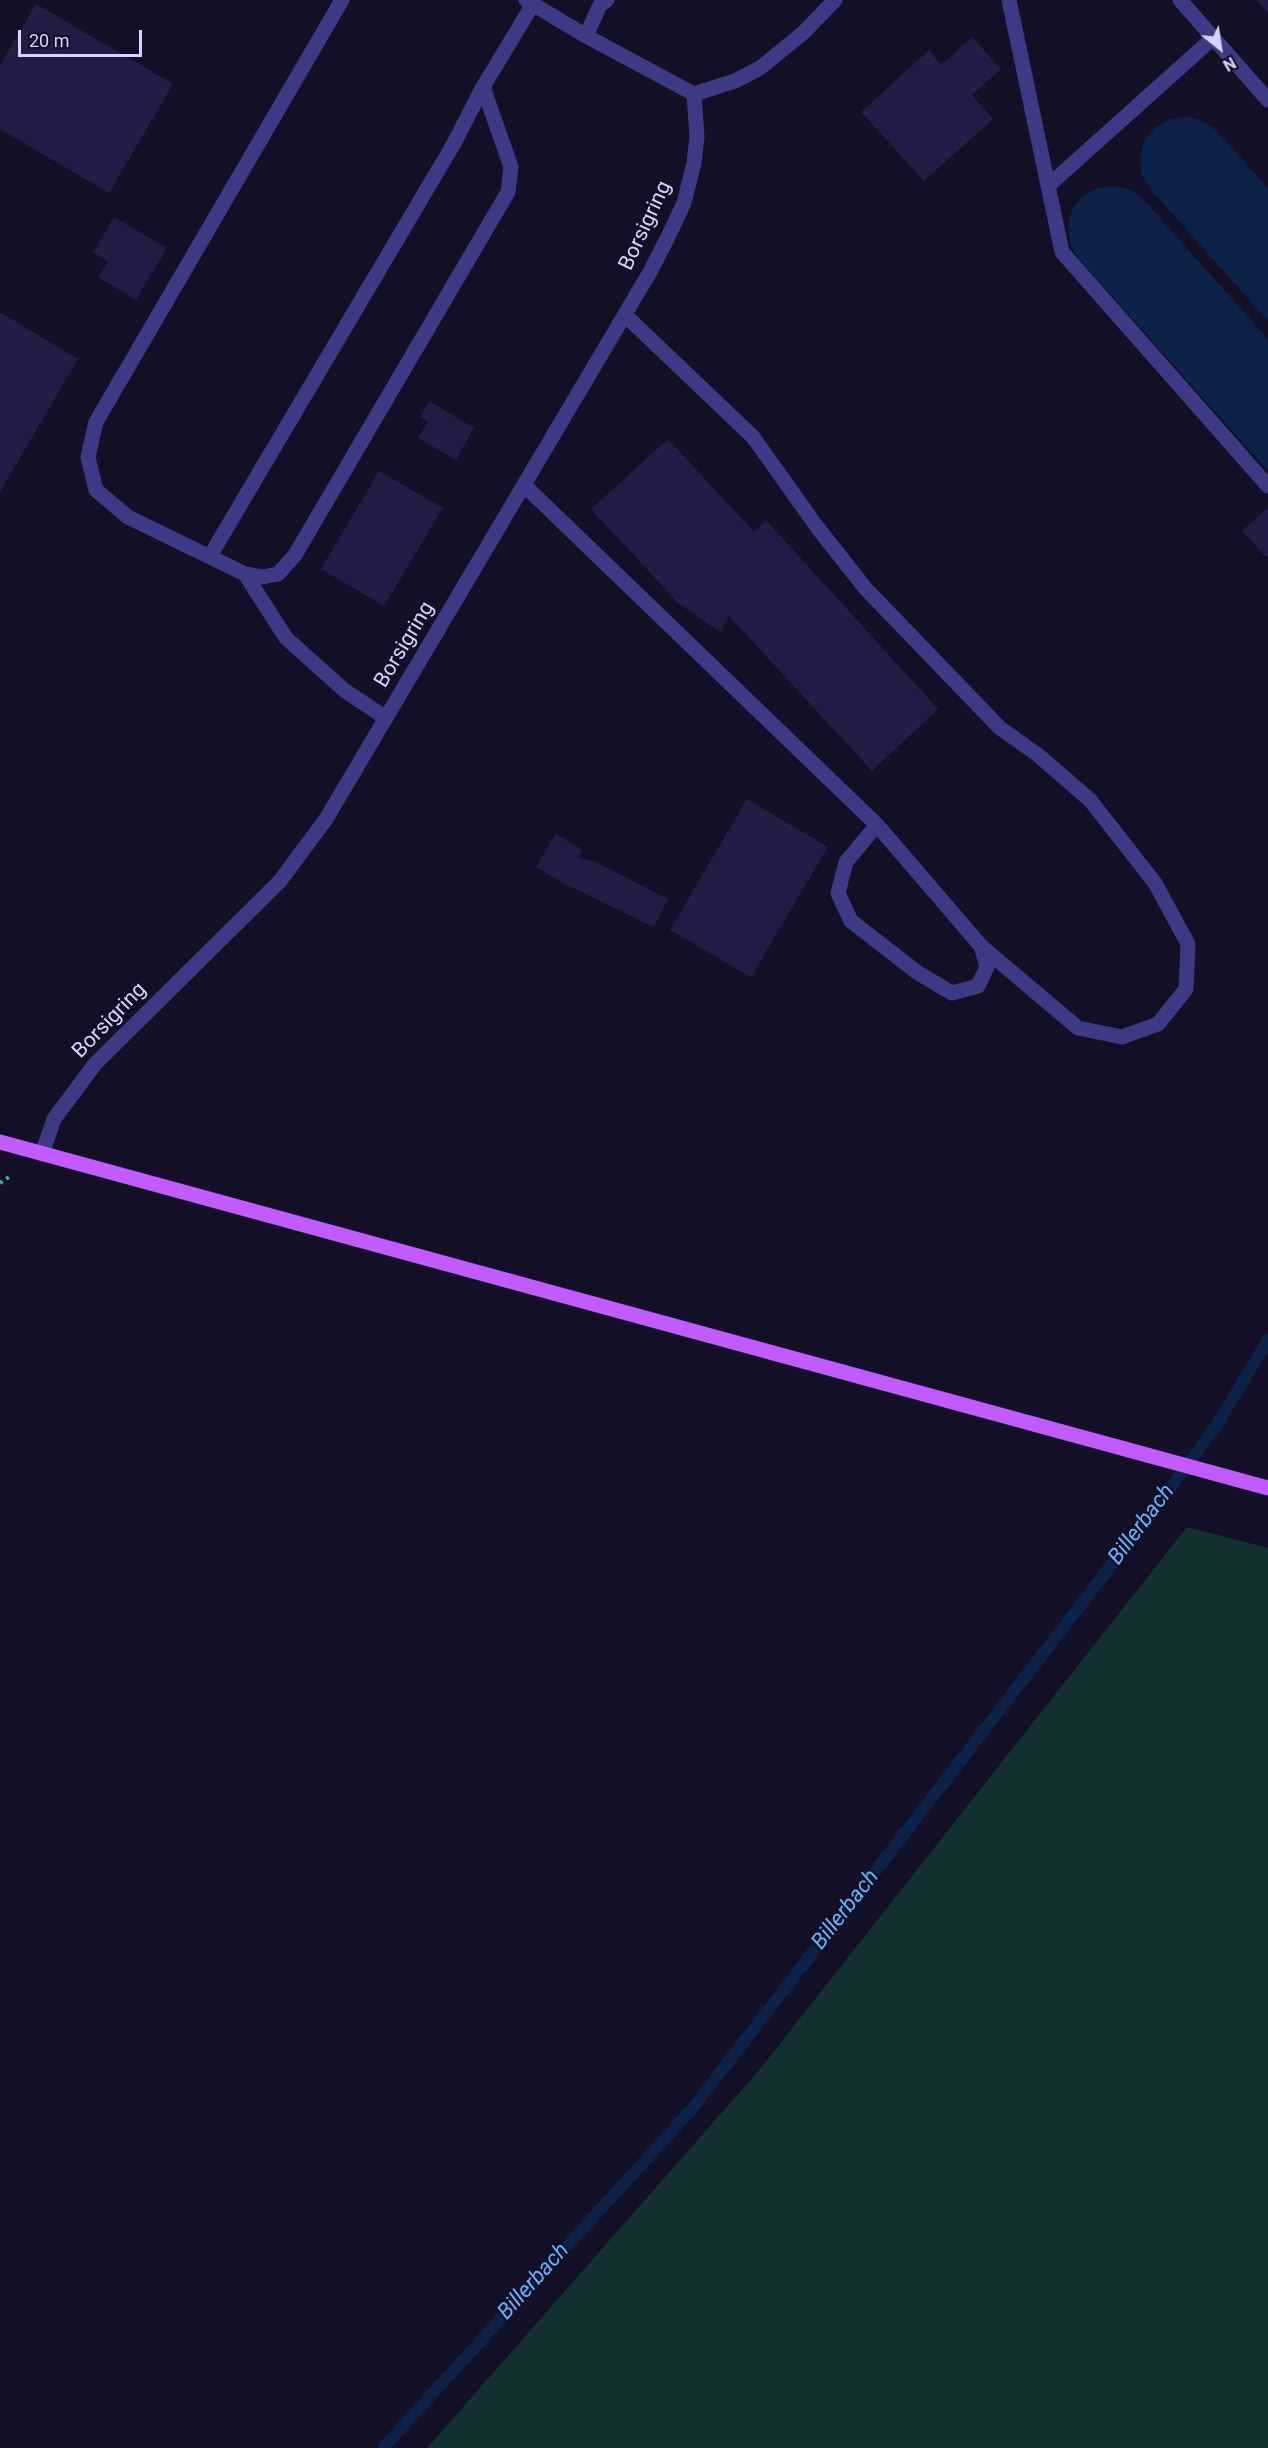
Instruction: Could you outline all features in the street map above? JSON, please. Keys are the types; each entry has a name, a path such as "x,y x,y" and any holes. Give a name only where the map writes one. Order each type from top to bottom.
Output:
{"main road":[{"path":"0,1142 1268,1488"}],"street":[{"path":"342,0 96,422 88,457 96,490 128,517 245,574 262,577 278,574 295,555 507,192 511,167 483,87"},
{"path":"586,36 600,5 607,0"},
{"path":"210,556 453,145 530,2 586,36 694,94 729,84 760,68 803,33 835,0"},
{"path":"1009,0 1062,252 1268,486"},
{"path":"1180,0 1268,100"},
{"path":"1048,186 1213,38"},
{"name":"Borsigring","path":"42,1154 54,1119 96,1064 280,881 326,819 650,272 684,203 694,163 697,136 694,94"},
{"path":"524,485 877,825 981,946 1078,1028 1122,1038 1158,1024 1186,989 1188,944 1155,883 1090,800 1038,755 1000,728 874,597 818,527 753,437 625,315"},
{"path":"245,574 286,638 344,690 386,718"},
{"path":"877,825 846,862 838,893 851,921 918,973 952,993 978,986 987,967 981,946"}],"green space":[{"path":"1187,1527 1268,1548 1268,2448 427,2448 760,2069"}],"water":[{"path":"1187,117 1204,121 1217,131 1268,188 1268,321 1151,190 1142,175 1140,158 1144,141 1155,128 1170,119"},
{"path":"1114,186 1131,190 1144,200 1268,339 1268,471 1079,259 1070,244 1068,227 1072,210 1082,197 1097,188"}],"building":[{"path":"1257,0 1268,0 1268,13"},
{"path":"36,4 173,84 109,193 0,129 0,65"},
{"path":"972,37 1001,69 972,95 993,119 924,181 861,112 929,50 941,65"},
{"path":"114,217 167,248 136,300 98,277 108,262 93,252"},
{"path":"0,312 78,359 0,492"},
{"path":"429,401 474,428 456,460 418,438 428,422 420,417"},
{"path":"668,439 754,532 766,520 938,709 872,771 729,616 720,632 678,603 591,509"},
{"path":"379,471 443,508 384,606 321,569"},
{"path":"1268,507 1268,559 1242,531"},
{"path":"747,799 828,847 751,977 670,930"},
{"path":"556,834 583,850 578,858 596,862 668,899 654,927 563,883 536,867"}],"waterway":[{"name":"Billerbach","path":"383,2448 692,2109 1160,1502 1216,1426 1268,1340"}]}
